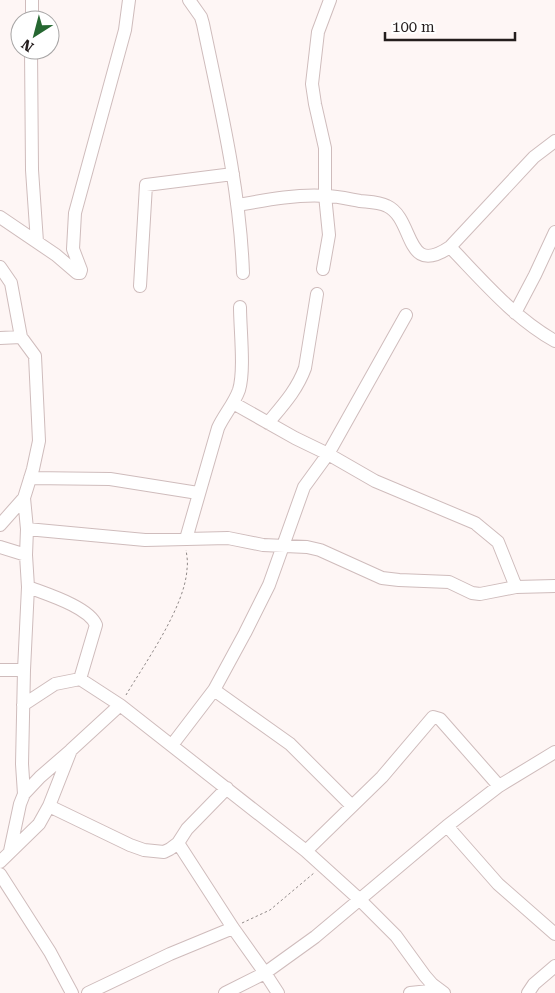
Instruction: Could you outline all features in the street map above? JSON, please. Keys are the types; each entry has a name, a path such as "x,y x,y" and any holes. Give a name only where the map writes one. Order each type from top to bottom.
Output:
{"street":[{"path":"0,217 56,255 76,273 80,273 73,245 75,213 125,30 129,0"},
{"path":"189,0 201,17 203,24 226,136 238,205 243,273"},
{"path":"323,269 329,235 325,196 325,148 312,84 318,32 330,0"},
{"path":"31,60 32,170 37,242"},
{"path":"238,205 286,197 325,196 387,206 400,218 411,241 423,256 431,257 439,255 450,247 534,157 555,141"},
{"path":"140,286 146,184 233,174"},
{"path":"515,313 555,232"},
{"path":"450,247 515,313 555,341"},
{"path":"0,267 11,283 21,337 35,356 38,441 37,454 24,498 27,529 28,586 23,705 22,764 24,794 10,851"},
{"path":"268,423 288,400 302,377 317,294"},
{"path":"186,539 218,428 239,389 241,376 240,307"},
{"path":"172,745 214,690 269,585 304,487 328,454 406,315"},
{"path":"0,338 21,337"},
{"path":"233,403 381,484 475,523 498,542 516,587"},
{"path":"30,478 110,479 198,492"},
{"path":"0,525 24,498"},
{"path":"27,529 144,540 228,538 263,545 308,546 382,578 444,581 472,593 480,594 516,587 555,586"},
{"path":"0,547 26,555"},
{"path":"28,586 78,609 94,620 96,632 80,679"},
{"path":"0,670 24,670"},
{"path":"23,705 55,684 80,679 120,705 322,865 396,936 425,976 442,992"},
{"path":"214,690 298,750 352,806"},
{"path":"24,794 40,777 120,705"},
{"path":"306,851 382,777 433,717 440,719 499,786"},
{"path":"0,862 34,829 49,806 71,750"},
{"path":"225,993 265,973 315,936 447,826 499,786 555,752"},
{"path":"49,806 144,850 164,852 178,843 187,829 227,788"},
{"path":"447,826 498,884 555,934"},
{"path":"178,843 278,993"},
{"path":"0,874 50,952 72,993"},
{"path":"88,993 170,954 233,928"},
{"path":"528,993 534,984 555,966"},
{"path":"410,993 442,992"}],"path":[{"path":"120,705 180,600 188,570 186,539"},
{"path":"233,928 270,910 322,865"}]}
